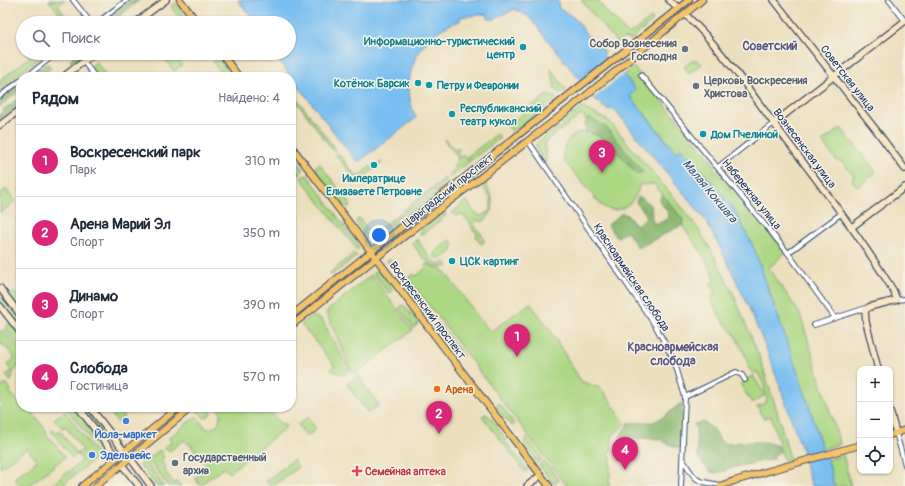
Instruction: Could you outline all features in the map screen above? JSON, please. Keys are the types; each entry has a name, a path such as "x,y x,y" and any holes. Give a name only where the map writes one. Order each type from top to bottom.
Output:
{"main road":[{"path":"180,0 193,16"},
{"path":"678,9 689,0"},
{"path":"685,14 702,0"},
{"name":"Вознесенская улица","path":"678,9 685,14"},
{"name":"Царьградский проспект","path":"296,312 678,9"},
{"name":"Царьградский проспект","path":"296,322 376,258 572,107 685,14"},
{"path":"226,60 235,72"},
{"name":"Воскресенский проспект","path":"296,153 549,486"},
{"path":"82,486 173,412"},
{"path":"96,486 186,412"},
{"path":"893,434 905,430"},
{"path":"721,485 857,446"},
{"path":"124,451 130,458"},
{"path":"117,458 122,465"}],"street":[{"path":"73,0 86,16"},
{"path":"106,16 127,0"},
{"path":"144,16 166,0"},
{"name":"Вознесенская улица","path":"669,0 678,9"},
{"name":"Советская улица","path":"774,0 905,169"},
{"path":"718,167 905,21 889,0"},
{"name":"Вознесенская улица","path":"685,14 718,51 842,213 893,290 897,300"},
{"path":"33,72 48,60"},
{"path":"70,72 86,60"},
{"path":"84,62 91,72"},
{"name":"Набережная улица","path":"641,75 788,253 835,318"},
{"path":"0,96 16,84"},
{"path":"0,124 16,113"},
{"name":"Красноармейская слобода","path":"528,141 655,325 673,359 685,397 681,486"},
{"path":"852,227 905,187"},
{"path":"788,253 842,213"},
{"path":"0,288 16,309"},
{"path":"814,325 869,307 905,299"},
{"path":"0,306 16,327"},
{"path":"869,307 865,312 866,322 877,366"},
{"path":"685,397 736,372 742,375 745,380"},
{"path":"82,412 117,458"},
{"path":"94,412 124,451"},
{"path":"893,434 905,466"},
{"path":"130,458 151,486"},
{"path":"683,460 694,477 697,479 710,484 721,485"},
{"path":"122,465 139,486"},
{"path":"527,486 541,475"}],"green space":[{"path":"49,0 65,0 58,6 64,14 64,16 61,16"},
{"path":"131,0 139,0 120,16 111,16"},
{"path":"581,0 597,0 628,34 651,18 653,21 630,40 624,38 618,44"},
{"path":"175,3 177,4 185,16 178,16 171,7"},
{"path":"26,60 36,60 20,72 16,72 16,75 0,87 0,80"},
{"path":"39,60 42,60 41,64 30,72 24,72"},
{"path":"71,60 80,60 71,67"},
{"path":"165,60 178,60 182,65 174,71"},
{"path":"216,60 220,61 229,72 220,72 213,62"},
{"path":"691,61 699,61 702,64 689,74 684,67"},
{"path":"96,62 103,72 95,72 91,66"},
{"path":"47,63 51,68 46,72 35,72"},
{"path":"634,67 716,166 714,169 721,177 723,175 786,252 769,268 800,314 840,444 822,449 808,402 754,248 732,206 687,154 681,149 676,152 630,96 636,90 624,75"},
{"path":"551,69 566,90 561,95 555,88"},
{"path":"16,78 16,83 0,94 0,90"},
{"path":"16,87 16,93 0,107 0,99"},
{"path":"547,95 557,98 515,130 512,131 505,124 511,120 513,121"},
{"path":"296,98 336,150 334,152 296,101"},
{"path":"16,100 16,108 0,120 0,114"},
{"path":"583,107 609,121 682,207 710,248 733,293 759,356 777,411 790,459 784,460 771,416 763,418 757,406 764,404 767,400 764,386 757,371 754,374 748,367 747,359 735,335 721,319 710,298 715,295 710,285 716,280 703,255 682,225 683,220 654,184 639,185 634,198 625,207 613,210 607,209 601,205 564,161 564,149 568,140 579,133 588,132 606,142 626,161 589,118 586,120 582,114 564,128 562,125 563,122"},
{"path":"589,118 606,127 643,172 636,173 620,154 607,142 600,137 586,132 585,124"},
{"path":"558,126 562,129 546,142 546,161 544,162 537,151 536,144"},
{"path":"841,128 876,172 858,187 852,180 854,176 842,162 837,161 822,142"},
{"path":"497,134 500,138 470,161 467,157"},
{"path":"445,139 455,150 458,148 460,150 456,153 459,157 464,155 469,162 450,177 448,175 454,168 458,157 444,140"},
{"path":"338,153 357,177 371,166 373,168 381,162 382,163 358,182 336,155"},
{"path":"296,160 303,169 299,175 296,171"},
{"path":"319,163 351,205 348,208 339,200 316,170 316,166"},
{"path":"305,175 308,176 315,185 359,246 357,250 301,178"},
{"path":"445,178 446,180 376,235 374,233"},
{"path":"448,182 448,187 380,240 377,237"},
{"path":"486,183 493,200 493,207 486,220 474,222 484,239 484,242 481,244 477,238 476,231 473,230 469,222 460,214 457,216 452,213 466,200 475,213 481,216 491,210 491,199 482,186"},
{"path":"6,189 15,201 0,213 0,194"},
{"path":"662,194 683,220 682,225 638,248 627,231 618,237 615,236 608,225 622,213 627,215 636,225 646,218 646,214 636,202 638,197 642,198 651,206 652,221 657,224 667,219 667,211 659,200"},
{"path":"441,213 447,215 421,235 420,232 422,228"},
{"path":"359,218 372,235 368,239 356,221"},
{"path":"417,239 431,260 440,264 445,262 448,266 436,267 427,261 412,243"},
{"path":"450,240 453,244 452,251 442,258 434,257 435,252"},
{"path":"354,253 357,256 332,275 329,274"},
{"path":"390,259 428,309 425,311 421,310 411,292 388,263 387,261"},
{"path":"427,264 444,271 490,332 530,303 550,330 581,381 602,389 625,423 612,437 611,451 608,453 611,457 609,486 567,486 408,278 414,274 416,276 426,268 425,266"},
{"path":"378,269 393,291 389,294 373,273"},
{"path":"371,275 413,330 355,374 352,371 326,312"},
{"path":"14,292 16,294 16,306 9,297"},
{"path":"0,293 16,314 16,322 0,301"},
{"path":"403,305 418,321 418,324 414,328 399,308"},
{"path":"314,316 322,320 350,370 343,375 331,370 334,365 301,324 310,317"},
{"path":"10,322 16,330 16,342 5,328"},
{"path":"438,323 456,347 455,348 457,347 463,356 461,357 436,325"},
{"path":"4,331 16,346 16,368 13,373 12,380 10,381 6,375 12,371 7,365 13,360 14,357 4,345 0,344 0,332"},
{"path":"753,375 765,395 752,403 740,384"},
{"path":"357,376 362,379 362,382 379,405 368,413 347,384"},
{"path":"6,384 11,389 10,392 16,399 16,412 32,412 65,457 28,486 20,486 15,477 37,461 27,448 0,468 0,388"},
{"path":"499,403 515,424 512,426 497,409 497,404"},
{"path":"681,403 683,428 681,449 659,439 620,437 628,423 653,422 665,416"},
{"path":"66,412 98,456 61,486 50,486 82,461 77,454 83,450 65,426 62,428 54,419"},
{"path":"69,412 79,412 106,451 102,454"},
{"path":"85,412 91,412 115,443 111,446"},
{"path":"110,412 123,412 125,415 122,417 123,419 121,421 123,423 120,425"},
{"path":"199,412 211,412 210,415 204,418"},
{"path":"220,412 271,412 281,424 284,424 286,427 229,473 224,468 200,485 195,478 208,468 189,443 188,444 184,440 171,450 166,450 164,447 172,442 169,438 196,416 206,428 209,429 216,426 220,416 222,415"},
{"path":"487,414 496,424 506,441 528,470 525,472 482,416"},
{"path":"308,417 316,429 307,437 298,425"},
{"path":"703,422 714,429 722,443 732,444 739,442 765,442 778,446 780,452 773,455 774,459 739,466 717,473 709,471 698,458 694,424"},
{"path":"53,430 56,433 59,430 77,454 72,458 51,431"},
{"path":"527,438 542,459 537,463 524,441"},
{"path":"160,450 164,458 161,461 165,467 163,469 174,483 177,481 181,486 168,486 148,459"},
{"path":"843,455 851,486 834,486 828,460"},
{"path":"144,460 164,486 156,486 139,464"},
{"path":"293,460 298,467 273,486 270,486 266,481"},
{"path":"544,461 559,480 554,484 539,465"}],"water":[{"name":"Малая Кокшага","path":"238,0 556,0 559,2 558,8 578,21 593,43 602,48 604,52 603,55 624,75 636,90 630,96 675,152 681,149 687,154 732,206 754,248 808,402 822,449 828,460 834,486 812,486 804,455 768,353 746,301 717,241 704,218 615,110 606,109 595,99 529,17 515,9 495,19 488,19 488,14 460,17 460,21 437,32 427,41 420,51 410,74 410,100 416,118 360,161 356,161 296,83 296,72 288,72 278,60 296,60 296,16 251,16"}],"pier":[{"path":"609,58 625,73 593,99 579,82"}],"place":[{"name":"Информационно-туристический центр","path":"523,47"},
{"name":"Собор Вознесения Господня","path":"685,49"},
{"name":"Котёнок Барсик","path":"418,83"},
{"name":"Петру и Февронии","path":"429,85"},
{"name":"Церковь Воскресения Христова","path":"696,86"},
{"name":"Республиканский театр кукол","path":"452,114"},
{"name":"Дом Пчелиной","path":"703,134"},
{"name":"Императрице Елизавете Петровне","path":"374,165"},
{"name":"Динамо","path":"602,173"},
{"name":"ЦСК картинг","path":"452,261"},
{"name":"Воскресенский парк","path":"517,357"},
{"name":"Арена","path":"437,389"},
{"name":"Йола-маркет","path":"126,421"},
{"name":"Арена Марий Эл","path":"439,434"},
{"name":"Эдельвейс","path":"92,455"},
{"name":"Государственный архив","path":"175,463"},
{"name":"Слобода","path":"625,470"},
{"name":"Семейная аптека","path":"357,471"}],"district":[{"name":"Советский","path":"770,46"},
{"name":"Красноармейская слобода","path":"673,354"}]}
